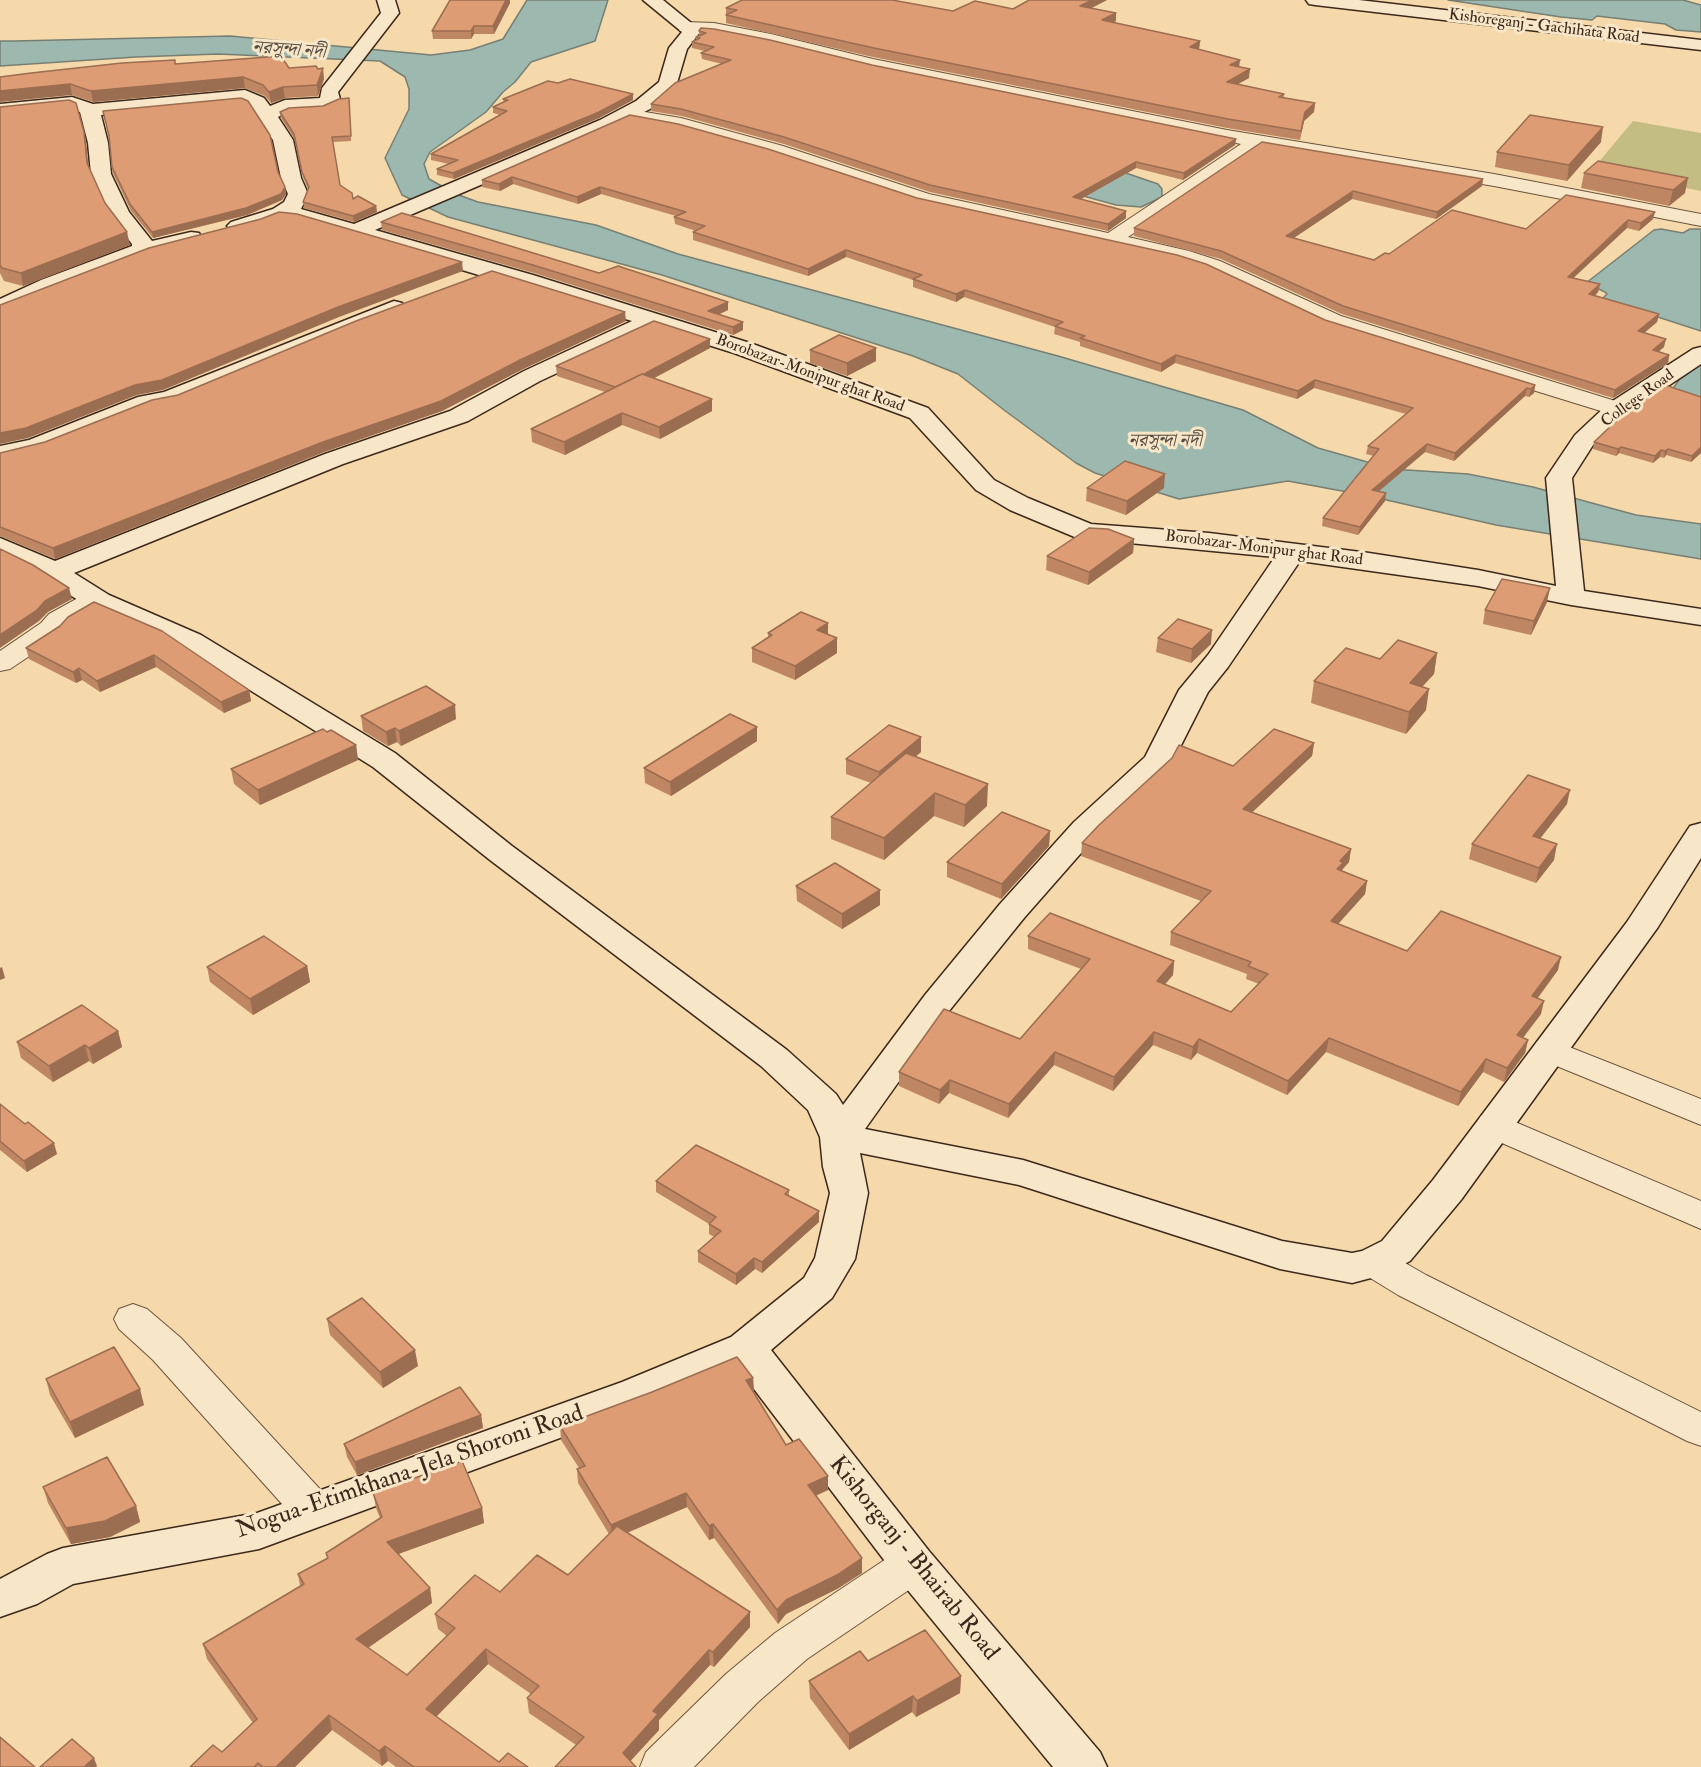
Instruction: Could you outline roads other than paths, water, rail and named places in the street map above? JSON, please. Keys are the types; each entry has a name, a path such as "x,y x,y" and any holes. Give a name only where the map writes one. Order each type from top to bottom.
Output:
{"street":[{"path":"355,231 387,216 461,188 644,105 668,83 678,48 692,31 652,0"},
{"name":"Kishoreganj - Gachihata Road","path":"1316,0 1701,45"},
{"path":"267,115 285,106 328,102 332,99 329,92 388,7"},
{"path":"686,27 737,32 902,70 1258,141 1494,180 1701,220"},
{"path":"0,110 72,103 88,110 244,96 257,102 283,140 291,178 298,194 293,206 280,213 213,233 142,249 33,291 0,307"},
{"path":"88,110 98,143 101,174 119,214 143,243 142,249"},
{"path":"627,114 681,124 776,150 924,199 1182,255 1213,265 1333,321 1617,409"},
{"path":"1112,239 1258,141"},
{"name":"Borobazar-Monipur ghat Road","path":"280,213 301,215 653,320 742,348 919,413 985,485 1019,504 1086,532 1209,541 1369,561 1467,576 1571,597 1701,617"},
{"path":"460,284 491,271"},
{"path":"0,454 37,445 147,402 170,398 348,324 410,302"},
{"path":"53,572 334,459 459,416 532,376 653,320"},
{"name":"College Road","path":"1571,597 1559,477 1584,440 1617,409 1701,354"},
{"name":"Nogua-Etimkhana-Jela Shoroni Road","path":"0,546 53,572 96,599 192,641 384,760 501,853 774,1058 823,1103 839,1137 842,1167 849,1193 835,1259 818,1288 746,1348 637,1393 259,1531 63,1567 7,1589"},
{"path":"1292,553 1218,661 1194,690 1158,762 1085,829 1012,911 937,1003 839,1137 1023,1173 1280,1255 1352,1268 1375,1263 1396,1251 1447,1190 1641,927 1701,833"},
{"path":"0,663 51,629 59,620 96,599"},
{"path":"1549,1050 1701,1113"},
{"path":"1494,1125 1701,1216"},
{"path":"1375,1263 1412,1285 1701,1430"},
{"path":"133,1319 167,1349 314,1510"},
{"name":"Kishorganj - Bhairab Road","path":"746,1348 913,1564 1083,1767"},
{"path":"663,1767 742,1688 791,1646 913,1564"}],"water":[{"name":"নরসুন্দা নদী","path":"527,0 608,0 595,41 531,62 486,112 430,152 424,164 429,179 456,194 478,202 596,225 678,254 1058,356 1243,410 1318,448 1392,469 1468,474 1533,487 1636,515 1701,524 1701,559 1496,525 1369,496 1288,481 1179,499 1095,473 1076,463 958,374 913,356 662,275 448,217 402,195 385,158 409,109 409,89 405,77 380,61 218,54 0,66 0,41 230,36 431,55 470,50 503,39"},
{"path":"1448,0 1683,0 1701,5 1701,32 1676,30 1665,24 1597,16 1592,20 1561,17"},
{"path":"1120,171 1158,184 1162,189 1162,197 1141,207 1116,205 1065,191"},
{"path":"1690,229 1701,229 1701,331 1602,299 1607,294 1605,292 1586,283 1654,230 1683,233"},
{"path":"1701,363 1701,402 1672,390 1679,380"}]}
